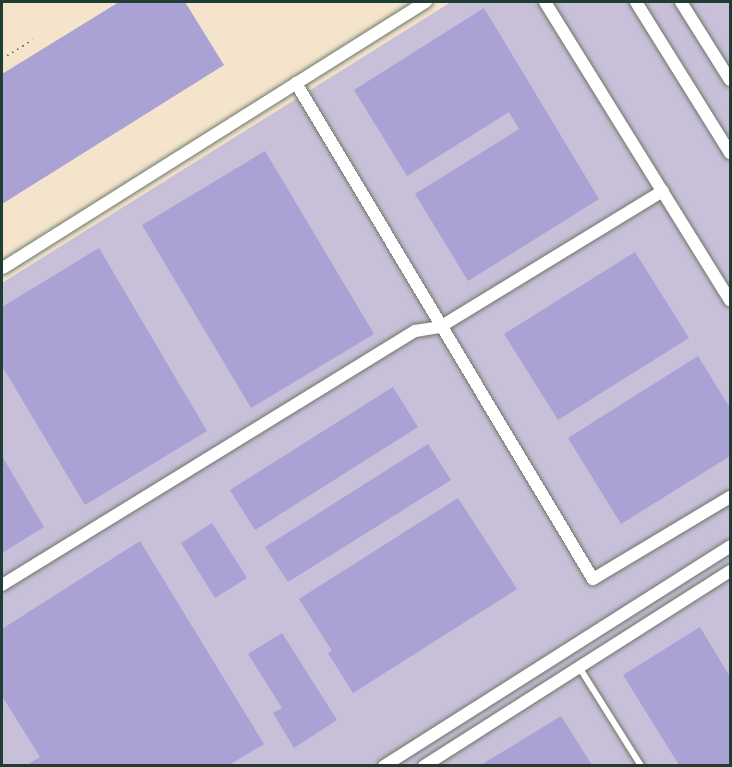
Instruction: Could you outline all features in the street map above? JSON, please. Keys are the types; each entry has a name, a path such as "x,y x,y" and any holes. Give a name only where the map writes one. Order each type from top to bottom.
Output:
{"street":[{"path":"3,268 426,2"},
{"path":"545,2 730,300"},
{"path":"636,2 730,153"},
{"path":"681,2 730,80"},
{"path":"296,83 440,327 593,579 730,497"},
{"path":"2,585 415,331 440,327 663,191"},
{"path":"384,765 730,546"},
{"path":"424,765 730,571"}],"lane":[{"path":"579,667 641,765"}],"path":[{"path":"2,59 33,40"}],"shaded area":[{"path":"451,2 730,2 730,765 2,766 2,283"}],"building":[{"path":"119,2 185,2 224,65 2,204 2,74"},
{"path":"484,8 599,199 468,281 415,194 519,129 509,112 407,176 354,90"},
{"path":"265,151 374,334 251,408 142,225"},
{"path":"99,248 207,431 85,505 2,366 2,307"},
{"path":"635,252 689,338 558,420 504,334"},
{"path":"698,356 730,408 730,456 621,524 568,438"},
{"path":"393,387 418,427 255,530 230,490"},
{"path":"428,444 451,480 288,582 265,547"},
{"path":"2,456 44,527 2,553"},
{"path":"458,498 517,589 353,693 328,653 332,651 299,599"},
{"path":"212,523 247,578 215,598 181,543"},
{"path":"140,541 264,744 229,765 27,765 40,757 2,696 2,629"},
{"path":"700,627 730,677 730,765 679,765 623,675"},
{"path":"282,633 337,720 294,748 273,713 282,708 248,654"},
{"path":"561,716 592,765 481,765"}]}
